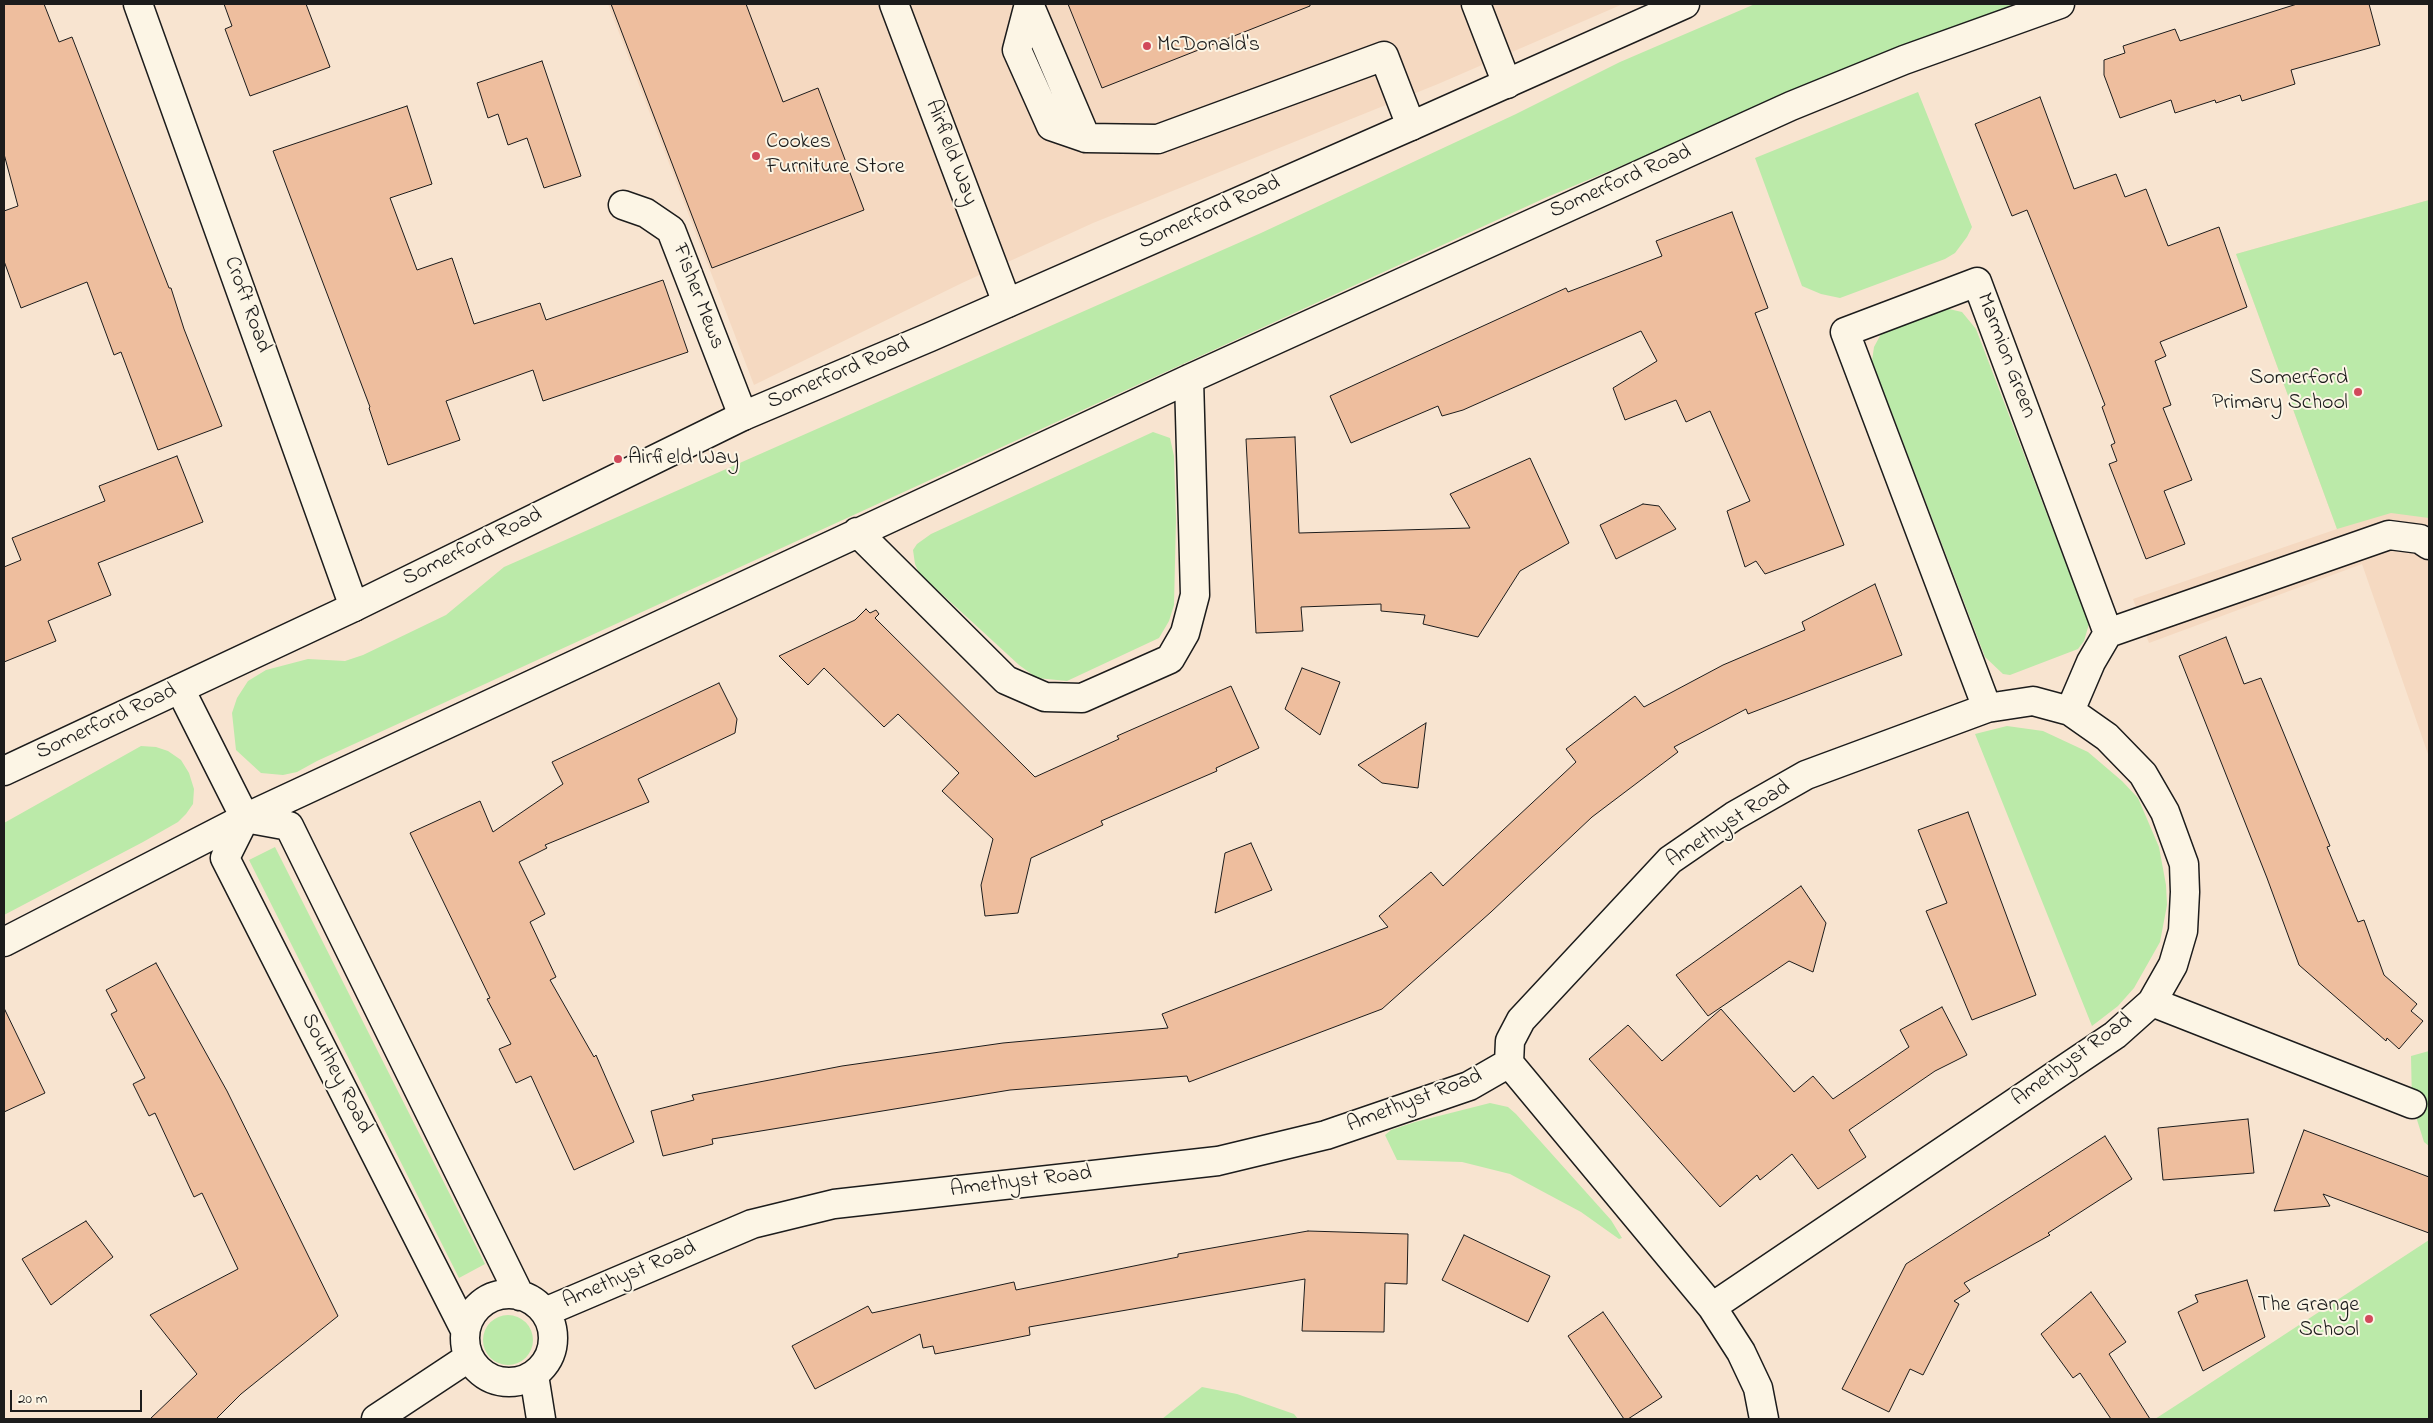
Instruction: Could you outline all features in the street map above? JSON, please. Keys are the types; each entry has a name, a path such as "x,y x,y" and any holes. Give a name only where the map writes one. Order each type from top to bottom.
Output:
{"street":[{"name":"Croft Road","path":"138,4 354,607"},
{"name":"Airfield Way","path":"894,4 1006,303"},
{"path":"1029,4 1017,50 1051,126 1086,138 1158,138 1384,56 1411,126"},
{"path":"1476,4 1507,84"},
{"name":"Somerford Road","path":"4,771 354,607 743,416 1411,126 1685,4"},
{"name":"Somerford Road","path":"4,942 245,818 1189,379 1791,106 1904,60 2060,4"},
{"name":"Fisher Mews","path":"623,205 646,213 671,230 743,416"},
{"name":"Marmion Green","path":"1987,708 1845,332 1977,282 2108,632"},
{"path":"858,532 1006,680 1045,697 1082,698 1170,659 1185,634 1195,596 1189,379"},
{"path":"2070,711 2091,662 2108,632 2389,535 2420,539 2429,545"},
{"path":"180,689 245,818 289,826 520,1296"},
{"name":"Amethyst Road","path":"545,1312 752,1224 834,1204 1218,1161 1326,1135 1469,1086 1509,1063 1510,1041 1521,1020 1670,860 1734,816 1806,775 1987,708 2033,701 2070,711 2107,737 2144,774 2165,812 2184,864 2183,931 2173,965 2152,1002 2108,1040 1712,1308"},
{"name":"Southey Road","path":"245,818 225,858 465,1330"},
{"path":"2152,1002 2412,1104"},
{"path":"1509,1063 1712,1308 1741,1352 1758,1388 1764,1419"},
{"path":"494,1295 520,1296 530,1299 545,1312 552,1326 553,1342 549,1357 534,1375 520,1382 505,1383 490,1378 477,1370 468,1358 464,1343 465,1330 470,1315 481,1303 494,1295"},
{"path":"376,1419 468,1358"},
{"path":"534,1375 541,1419"}],"shaded area":[{"path":"608,4 1623,4 1438,84 1093,223 962,283 754,385"},
{"name":"Somerford Primary School","path":"2429,200 2429,757 2362,564 2149,643 2133,599 2337,529 2236,254"}],"green space":[{"path":"1755,4 2022,4 1909,45 1545,198 317,761 297,772 283,775 261,773 236,750 232,713 237,698 248,681 266,670 308,659 345,661 363,655 446,615 504,567 1261,233 1516,114 1620,62"},
{"path":"1918,92 1972,227 1967,237 1955,253 1945,259 1840,298 1821,294 1802,286 1755,158"},
{"name":"Somerford Primary School","path":"2429,200 2429,518 2391,513 2337,529 2236,254"},
{"path":"1949,309 1962,312 1976,329 2089,624 2084,641 2078,649 2010,675 2003,674 1985,657 1872,361 1874,347 1886,329 1937,310"},
{"path":"1153,432 1170,438 1174,456 1176,519 1174,605 1169,621 1159,638 1067,681 1037,678 1019,665 919,573 915,564 913,550 917,544 931,534"},
{"path":"2007,726 2043,731 2088,752 2122,781 2138,798 2159,847 2166,885 2167,905 2160,942 2134,988 2118,1006 2092,1026 1975,734"},
{"path":"141,746 156,747 168,751 181,760 189,773 194,789 193,804 186,814 178,822 143,842 4,915 4,823"},
{"path":"275,847 485,1264 459,1278 249,860"},
{"path":"2429,1051 2429,1146 2424,1142 2412,1104 2411,1056"},
{"path":"1490,1103 1508,1107 1516,1114 1611,1220 1622,1238 1619,1239 1581,1212 1510,1174 1462,1162 1397,1160 1385,1135 1391,1130 1415,1122"},
{"name":"The Grange School","path":"2429,1240 2429,1419 2155,1419 2189,1397"},
{"path":"503,1315 513,1315 526,1322 533,1335 533,1345 526,1358 513,1365 503,1365 494,1361 487,1354 483,1345 483,1335 487,1326 494,1319"},
{"path":"1202,1387 1237,1394 1294,1414 1298,1419 1162,1419"}],"building":[{"path":"4,4 44,4 59,42 72,37 169,288 171,288 184,329 222,426 158,450 121,352 114,355 87,282 21,308 4,261 4,211 18,206 4,154"},
{"path":"224,4 306,4 330,67 250,96 225,29 232,26"},
{"name":"Cookes Furniture Store","path":"611,4 746,4 783,102 818,88 864,210 712,268"},
{"name":"McDonald's","path":"1068,4 1310,4 1310,6 1102,88"},
{"path":"2297,4 2369,4 2380,45 2291,70 2295,84 2242,101 2240,95 2216,103 2215,100 2175,113 2171,100 2120,118 2104,75 2104,60 2125,53 2123,46 2175,29 2180,41"},
{"path":"542,61 581,176 544,188 527,138 508,145 498,114 488,118 477,83"},
{"path":"2040,97 2074,189 2116,174 2125,197 2146,189 2168,246 2219,227 2247,307 2160,342 2166,356 2155,361 2171,405 2163,408 2192,480 2164,491 2185,544 2146,559 2109,464 2117,461 2111,445 2115,443 2102,407 2105,405 2089,364 2027,210 2012,216 1975,124"},
{"path":"407,106 432,184 390,198 417,270 452,258 474,324 540,303 546,320 663,280 688,352 543,401 533,370 446,401 460,440 388,465 370,407 273,151"},
{"path":"1732,212 1768,308 1755,313 1844,545 1765,574 1756,561 1745,567 1727,511 1750,501 1710,411 1686,422 1676,400 1625,420 1613,388 1657,361 1641,331 1463,410 1442,416 1438,406 1351,443 1330,396 1566,288 1568,292 1662,256 1656,241"},
{"path":"1295,437 1299,533 1470,528 1450,494 1530,458 1569,543 1520,571 1478,637 1423,624 1425,615 1381,611 1381,604 1301,607 1303,631 1256,633 1246,439"},
{"path":"177,456 203,522 98,563 111,595 48,621 56,641 4,662 4,567 21,560 12,538 105,501 99,486"},
{"path":"1643,504 1659,506 1676,529 1616,559 1600,525"},
{"path":"1875,584 1902,655 1748,714 1746,709 1674,747 1678,752 1592,817 1491,912 1382,1009 1189,1082 1187,1076 1010,1090 712,1139 713,1144 663,1156 651,1111 694,1100 692,1095 842,1066 1003,1043 1168,1028 1162,1014 1388,927 1379,916 1431,872 1443,886 1576,762 1566,749 1635,696 1644,707 1723,665 1805,630 1802,622"},
{"path":"866,609 870,613 876,610 879,614 875,618 1035,777 1119,739 1117,736 1231,686 1259,748 1216,768 1217,771 1101,821 1103,825 1031,858 1018,913 985,916 981,885 993,839 942,791 959,773 898,714 884,727 824,668 808,685 779,656 855,620"},
{"path":"2226,637 2244,684 2261,678 2330,846 2327,847 2358,922 2364,920 2384,975 2417,1004 2411,1011 2423,1021 2399,1049 2387,1038 2386,1041 2299,965 2267,878 2179,656"},
{"path":"1302,668 1340,682 1320,735 1285,709"},
{"path":"719,683 737,719 735,733 638,779 649,802 545,845 547,848 519,862 545,914 530,922 556,977 550,980 594,1057 596,1055 634,1142 574,1170 531,1076 516,1083 499,1049 511,1044 487,999 490,998 410,833 480,801 493,832 563,784 552,762"},
{"path":"1426,723 1418,788 1382,783 1358,765"},
{"path":"1968,812 2036,995 1972,1020 1926,911 1947,903 1918,830"},
{"path":"1251,843 1272,890 1215,913 1225,853"},
{"path":"1801,886 1826,923 1813,972 1789,961 1708,1016 1676,975"},
{"path":"156,963 227,1091 338,1316 241,1394 216,1419 150,1419 197,1374 150,1315 238,1269 202,1193 194,1197 155,1113 149,1116 133,1084 145,1078 111,1014 117,1011 106,990"},
{"path":"1942,1007 1967,1055 1935,1071 1849,1130 1866,1157 1818,1189 1792,1154 1760,1180 1757,1175 1720,1207 1589,1059 1628,1025 1662,1061 1721,1009 1794,1092 1813,1076 1833,1099 1909,1047 1900,1030"},
{"path":"4,1008 45,1093 4,1112"},
{"path":"2248,1119 2254,1173 2163,1180 2158,1128"},
{"path":"2304,1130 2429,1177 2429,1233 2323,1194 2330,1206 2274,1211"},
{"path":"2105,1136 2132,1179 2048,1233 2050,1235 1964,1283 1970,1291 1954,1301 1959,1304 1923,1375 1910,1369 1889,1412 1842,1389 1906,1264"},
{"path":"86,1221 113,1257 51,1305 22,1259"},
{"path":"1308,1231 1408,1234 1407,1284 1385,1283 1384,1332 1302,1331 1305,1279 1029,1327 1030,1335 935,1354 933,1346 923,1348 920,1334 815,1389 792,1346 868,1306 872,1313 1014,1282 1016,1290 1178,1257 1178,1254"},
{"path":"1464,1235 1550,1276 1528,1322 1442,1280"},
{"path":"2247,1280 2265,1337 2203,1371 2178,1312 2198,1302 2195,1295"},
{"path":"2091,1292 2126,1342 2109,1354 2150,1419 2111,1419 2080,1373 2073,1378 2041,1334"},
{"path":"1603,1312 1662,1397 1628,1419 1624,1419 1568,1336"}],"place":[{"name":"McDonald's","path":"1147,46"},
{"name":"Cookes Furniture Store","path":"756,156"},
{"name":"Somerford Primary School","path":"2358,392"},
{"name":"Airfield Way","path":"618,459"},
{"name":"The Grange School","path":"2369,1319"}]}
